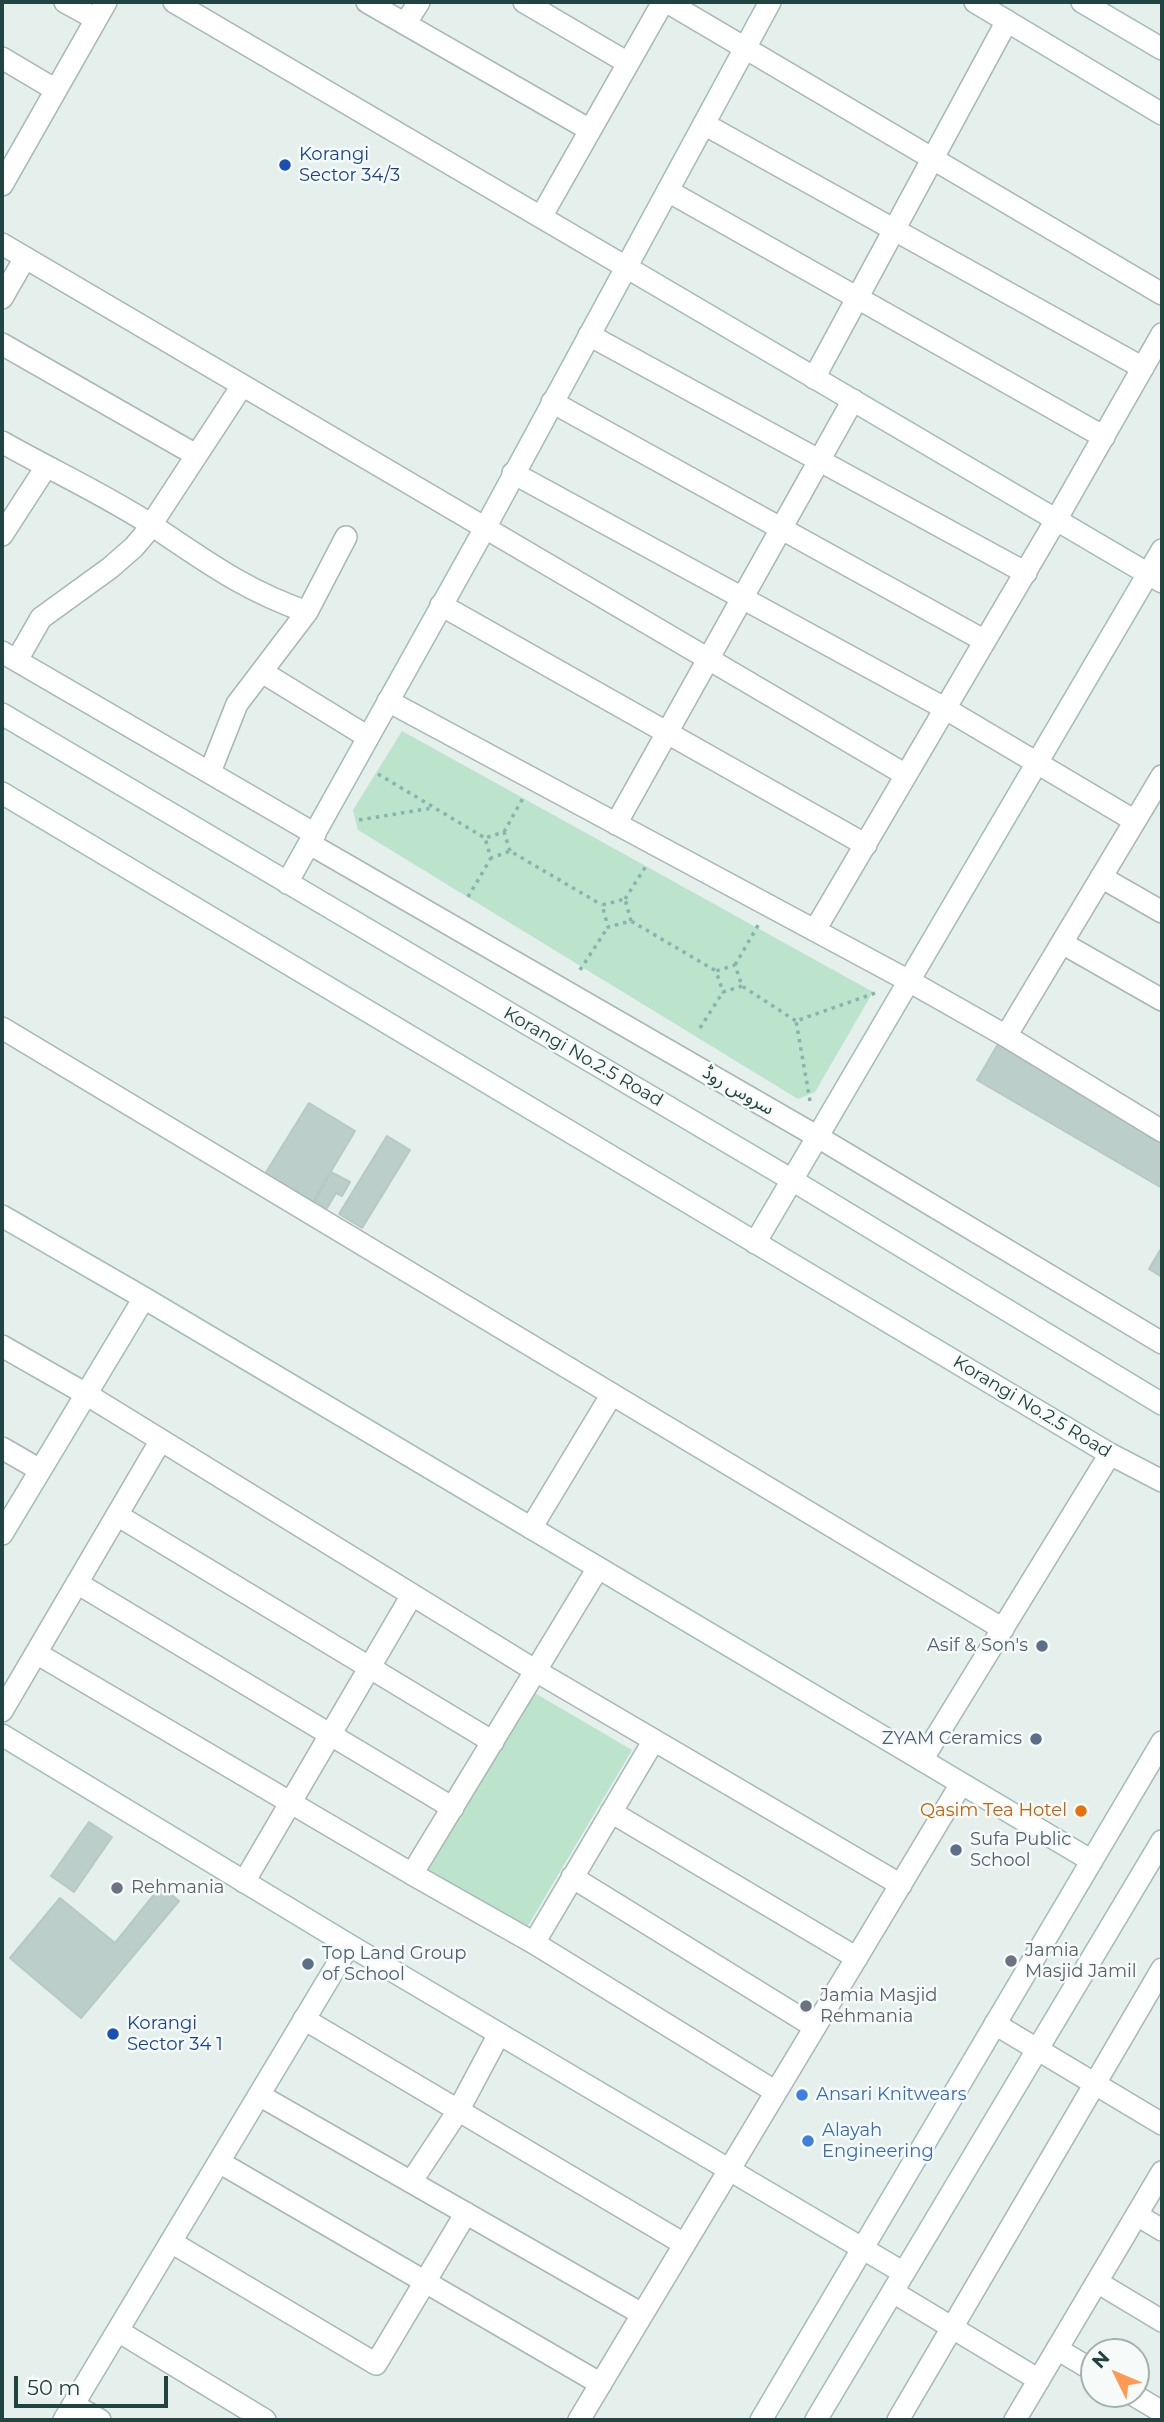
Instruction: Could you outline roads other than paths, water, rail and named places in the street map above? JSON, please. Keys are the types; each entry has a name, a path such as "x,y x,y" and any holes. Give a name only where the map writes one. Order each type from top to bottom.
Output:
{"street":[{"path":"2,186 10,152 56,90 101,11 65,2"},
{"path":"174,2 1155,578"},
{"path":"367,2 590,130"},
{"path":"405,24 419,2"},
{"path":"524,2 628,63"},
{"path":"541,217 665,2 1162,294"},
{"path":"287,883 485,528 770,2"},
{"path":"975,2 1162,114"},
{"path":"1082,2 1162,49"},
{"path":"814,378 1007,21"},
{"path":"2,58 56,90"},
{"path":"704,124 1143,368"},
{"path":"668,191 1104,437"},
{"path":"2,244 906,775"},
{"path":"2,298 25,258"},
{"path":"815,930 1026,573 1162,334"},
{"path":"589,335 1026,573"},
{"path":"2,344 196,455"},
{"path":"9,656 41,618 110,568 134,547 242,386"},
{"path":"616,824 853,400"},
{"path":"552,402 985,642"},
{"path":"2,442 151,525 235,581 276,601 307,612"},
{"path":"2,534 46,467"},
{"path":"513,473 946,709 1037,764 1147,815"},
{"path":"210,772 234,710 307,612 346,537"},
{"path":"755,1243 1037,764 1155,578 1162,550"},
{"path":"441,605 866,845"},
{"name":"سروس روڈ","path":"9,656 210,772 313,839 1162,1343"},
{"path":"262,672 368,737"},
{"path":"388,701 909,981 1006,1036 1162,1131"},
{"name":"Korangi No.2.5 Road","path":"2,714 792,1181 1162,1404"},
{"path":"1006,1036 1101,877 1147,815 1162,776"},
{"name":"Korangi No.2.5 Road","path":"2,793 1110,1454 1162,1481"},
{"path":"1101,877 1162,912"},
{"path":"1062,943 1162,1000"},
{"path":"2,1028 1003,1629"},
{"path":"2,1216 1092,1861"},
{"path":"2,1534 144,1298"},
{"path":"2,1346 86,1394 536,1671 901,1885"},
{"path":"531,1528 612,1394"},
{"path":"2,1711 160,1440"},
{"path":"2,1448 40,1470"},
{"path":"922,1760 1110,1454"},
{"path":"117,1515 493,1742"},
{"path":"412,1874 598,1568"},
{"path":"76,1583 453,1808"},
{"path":"244,1882 412,1595"},
{"path":"36,1653 534,1943 776,2092"},
{"path":"2,1735 349,1945 904,2273"},
{"path":"534,1943 654,1740"},
{"path":"761,2420 1162,1742"},
{"path":"579,2420 961,1784"},
{"path":"611,1812 857,1958"},
{"path":"816,2420 1162,1841"},
{"path":"572,1877 815,2027"},
{"path":"100,2420 69,2413 349,1945"},
{"path":"898,2420 1162,1969"},
{"path":"304,2019 684,2244"},
{"path":"995,2024 1162,2123"},
{"path":"411,2182 458,2111 499,2034"},
{"path":"259,2095 642,2315"},
{"path":"219,2162 601,2384"},
{"path":"1015,2420 1162,2172"},
{"path":"171,2242 376,2364 466,2213"},
{"path":"1136,2215 1162,2230"},
{"path":"1097,2282 1162,2321"},
{"path":"893,2292 1039,2380"},
{"path":"118,2331 265,2420"},
{"path":"1057,2349 1080,2363"}],"place":[{"name":"Korangi Sector 34/3","path":"285,165"},
{"name":"Asif & Son's","path":"1042,1646"},
{"name":"ZYAM Ceramics","path":"1036,1739"},
{"name":"Qasim Tea Hotel","path":"1081,1811"},
{"name":"Sufa Public School","path":"956,1850"},
{"name":"Rehmania","path":"117,1888"},
{"name":"Jamia Masjid Jamil","path":"1011,1961"},
{"name":"Top Land Group of School","path":"308,1964"},
{"name":"Jamia Masjid Rehmania","path":"806,2006"},
{"name":"Korangi Sector 34 1","path":"113,2034"},
{"name":"Ansari Knitwears","path":"802,2095"},
{"name":"Alayah Engineering","path":"808,2141"}]}
